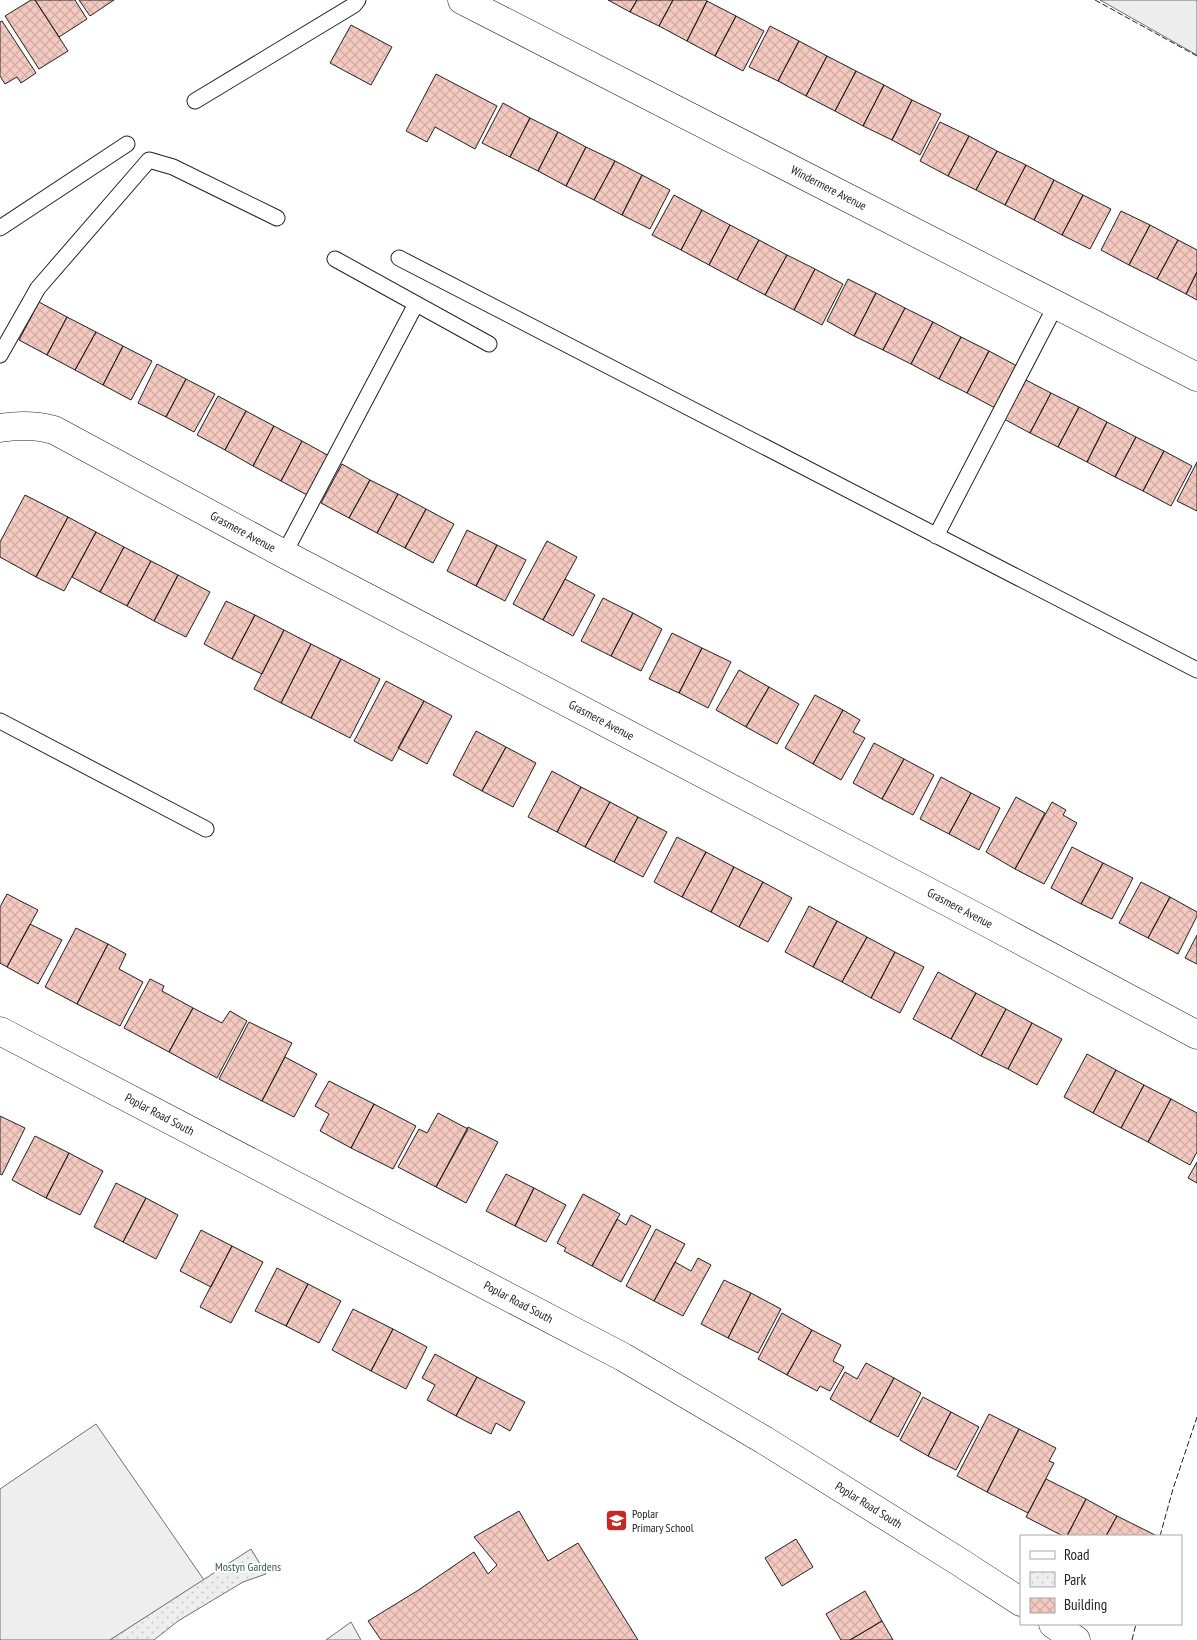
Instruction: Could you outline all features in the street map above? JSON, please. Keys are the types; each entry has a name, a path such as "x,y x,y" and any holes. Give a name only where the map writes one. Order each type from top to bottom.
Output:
{"street":[{"name":"Windermere Avenue","path":"462,0 1197,377"},
{"name":"Grasmere Avenue","path":"0,428 16,425 36,425 54,430 284,554 969,912 1197,1035"},
{"name":"Poplar Road South","path":"0,1032 623,1357 764,1440 958,1560 1020,1601"},
{"path":"1054,1625 1076,1640"}],"lane":[{"path":"195,100 354,5 358,0"},
{"path":"0,228 127,144"},
{"path":"0,355 38,288 149,160 173,167 278,218"},
{"path":"398,258 1197,670"},
{"path":"335,259 489,344"},
{"path":"284,554 416,304"},
{"path":"936,536 1056,305"},
{"path":"0,721 206,829"}],"green space":[{"path":"96,1424 204,1580 110,1640 0,1640 0,1489"},
{"name":"Mostyn Gardens","path":"251,1549 266,1574 243,1582 178,1621 154,1640 110,1640"},
{"path":"351,1622 361,1640 326,1640"}],"shaded area":[{"path":"1100,0 1197,0 1197,55"}],"building":[{"path":"31,0 35,0 68,51 39,69 5,16"},
{"path":"35,0 75,0 87,19 59,37"},
{"path":"79,0 114,0 90,16"},
{"path":"608,0 637,0 630,12"},
{"path":"637,0 673,0 659,26 630,12"},
{"path":"673,0 707,1 687,41 659,26"},
{"path":"707,1 736,16 715,56 687,41"},
{"path":"736,16 764,31 743,71 715,56"},
{"path":"2,21 36,73 21,83 17,77 5,84 0,76 0,22"},
{"path":"351,25 392,47 371,85 330,63"},
{"path":"770,26 799,41 778,81 749,67"},
{"path":"799,41 827,56 806,96 778,81"},
{"path":"827,56 856,71 835,111 806,96"},
{"path":"856,71 884,85 863,126 835,111"},
{"path":"436,74 497,106 475,149 435,127 427,142 406,131"},
{"path":"884,85 912,100 892,140 863,126"},
{"path":"912,100 941,114 920,155 892,140"},
{"path":"503,103 530,118 510,157 482,143"},
{"path":"530,118 558,132 538,171 510,157"},
{"path":"940,122 969,136 948,176 920,161"},
{"path":"558,132 586,147 566,186 538,171"},
{"path":"969,136 997,151 976,190 948,176"},
{"path":"586,147 615,161 594,200 566,186"},
{"path":"997,151 1026,165 1005,205 976,190"},
{"path":"615,161 642,175 622,215 594,200"},
{"path":"1026,165 1054,180 1034,220 1005,205"},
{"path":"642,175 670,190 650,229 622,215"},
{"path":"1054,180 1083,195 1062,235 1034,220"},
{"path":"674,195 702,210 681,250 652,235"},
{"path":"1083,195 1111,209 1090,249 1062,235"},
{"path":"702,210 730,225 709,265 681,250"},
{"path":"1121,211 1150,225 1129,265 1101,250"},
{"path":"730,225 759,240 737,280 709,265"},
{"path":"1150,225 1178,240 1157,279 1129,265"},
{"path":"759,240 787,255 765,295 737,280"},
{"path":"1178,240 1197,250 1197,272 1186,294 1157,279"},
{"path":"787,255 815,269 794,310 765,295"},
{"path":"815,269 843,284 822,325 794,310"},
{"path":"1197,272 1197,300 1186,294"},
{"path":"848,279 876,293 854,336 827,321"},
{"path":"876,293 905,308 883,350 854,336"},
{"path":"39,302 67,317 47,355 19,340"},
{"path":"905,308 933,322 911,364 883,350"},
{"path":"67,317 96,332 75,370 47,355"},
{"path":"933,322 961,337 939,379 911,364"},
{"path":"96,332 123,346 103,385 75,370"},
{"path":"961,337 989,351 967,393 939,379"},
{"path":"123,346 152,361 131,400 103,385"},
{"path":"989,351 1017,366 995,408 967,393"},
{"path":"157,364 186,379 166,417 138,403"},
{"path":"1022,378 1051,393 1030,433 1002,418"},
{"path":"186,379 215,394 194,432 166,417"},
{"path":"1051,393 1079,407 1058,447 1030,433"},
{"path":"218,396 246,411 225,450 197,435"},
{"path":"1079,407 1107,422 1087,462 1058,447"},
{"path":"246,411 274,426 253,466 225,450"},
{"path":"1107,422 1136,437 1115,477 1087,462"},
{"path":"274,426 302,441 281,481 253,466"},
{"path":"1136,437 1164,451 1143,491 1115,477"},
{"path":"302,441 331,457 309,496 281,481"},
{"path":"1164,451 1192,466 1171,506 1143,491"},
{"path":"1197,462 1197,511 1177,501"},
{"path":"342,464 370,480 349,518 321,503"},
{"path":"370,480 398,494 377,533 349,518"},
{"path":"398,494 426,509 405,548 377,533"},
{"path":"25,495 68,517 36,577 0,557 0,542"},
{"path":"426,509 454,524 433,563 405,548"},
{"path":"68,517 96,532 64,591 36,577"},
{"path":"467,530 497,545 476,586 447,571"},
{"path":"96,532 124,547 100,592 72,577"},
{"path":"547,541 577,557 543,620 513,604"},
{"path":"497,545 526,560 505,601 476,586"},
{"path":"124,547 151,561 127,606 100,592"},
{"path":"151,561 178,575 154,621 127,606"},
{"path":"178,575 210,592 186,637 154,621"},
{"path":"565,579 595,595 573,636 543,620"},
{"path":"603,598 633,613 611,656 581,641"},
{"path":"226,601 255,615 232,659 204,644"},
{"path":"633,613 662,629 641,671 611,656"},
{"path":"255,615 284,630 262,674 232,659"},
{"path":"284,630 311,644 281,703 254,689"},
{"path":"672,633 702,648 679,693 649,679"},
{"path":"311,644 341,659 311,718 281,703"},
{"path":"702,648 731,662 708,708 679,693"},
{"path":"341,659 380,679 350,738 311,718"},
{"path":"739,670 769,687 746,727 716,710"},
{"path":"386,681 424,701 392,761 354,741"},
{"path":"769,687 799,704 777,744 746,727"},
{"path":"815,695 843,710 813,764 785,748"},
{"path":"424,701 452,716 427,764 398,748"},
{"path":"843,710 860,720 853,732 865,738 841,780 813,764"},
{"path":"476,731 506,747 482,791 453,775"},
{"path":"874,743 904,759 882,799 853,783"},
{"path":"506,747 536,763 513,807 482,791"},
{"path":"904,759 934,775 913,815 882,799"},
{"path":"552,771 581,787 557,832 528,817"},
{"path":"941,777 971,793 949,834 920,819"},
{"path":"581,787 610,802 585,847 557,832"},
{"path":"971,793 1000,808 979,850 949,834"},
{"path":"1016,797 1045,813 1015,869 986,852"},
{"path":"610,802 638,817 614,862 585,847"},
{"path":"1052,802 1066,810 1063,815 1077,823 1044,884 1015,869"},
{"path":"638,817 667,832 643,877 614,862"},
{"path":"677,837 706,852 682,897 654,882"},
{"path":"1072,847 1103,863 1081,904 1051,888"},
{"path":"706,852 734,867 711,912 682,897"},
{"path":"1103,863 1133,878 1112,919 1081,904"},
{"path":"734,867 763,882 739,927 711,912"},
{"path":"763,882 792,898 768,942 739,927"},
{"path":"1141,882 1170,897 1148,938 1119,923"},
{"path":"7,894 38,910 7,967 0,963 0,907"},
{"path":"1170,897 1197,912 1197,916 1178,954 1148,938"},
{"path":"809,906 837,921 813,967 785,952"},
{"path":"837,921 867,937 842,982 813,967"},
{"path":"30,924 62,940 38,984 7,967"},
{"path":"76,928 108,944 77,1004 45,987"},
{"path":"1197,935 1197,964 1185,958"},
{"path":"867,937 895,952 871,998 842,982"},
{"path":"108,944 126,954 119,969 143,982 120,1026 77,1004"},
{"path":"895,952 924,967 900,1013 871,998"},
{"path":"938,972 976,993 951,1039 913,1019"},
{"path":"150,979 164,986 162,991 193,1008 169,1052 124,1028"},
{"path":"976,993 1006,1009 981,1056 951,1039"},
{"path":"193,1008 222,1023 230,1011 247,1021 217,1078 169,1052"},
{"path":"1006,1009 1032,1023 1008,1069 981,1056"},
{"path":"249,1022 292,1043 262,1101 219,1079"},
{"path":"1032,1023 1062,1039 1037,1085 1008,1069"},
{"path":"1087,1054 1116,1070 1093,1113 1064,1097"},
{"path":"285,1057 317,1074 294,1117 262,1101"},
{"path":"1116,1070 1144,1085 1121,1128 1093,1113"},
{"path":"329,1081 374,1104 351,1148 320,1131 329,1114 315,1106"},
{"path":"1144,1085 1171,1099 1148,1142 1121,1128"},
{"path":"1171,1099 1197,1113 1197,1152 1190,1165 1148,1142"},
{"path":"374,1104 416,1126 393,1169 351,1148"},
{"path":"438,1113 468,1129 436,1187 398,1167 419,1129 427,1133"},
{"path":"0,1116 25,1128 2,1175 0,1174"},
{"path":"468,1127 498,1142 466,1203 436,1187"},
{"path":"35,1136 69,1153 46,1198 12,1180"},
{"path":"69,1153 103,1171 80,1215 46,1198"},
{"path":"1197,1162 1197,1183 1188,1178"},
{"path":"506,1174 534,1188 515,1226 486,1211"},
{"path":"116,1183 146,1198 123,1242 94,1227"},
{"path":"534,1188 566,1205 546,1242 515,1226"},
{"path":"583,1194 620,1214 592,1266 564,1251 566,1248 557,1243"},
{"path":"146,1198 178,1215 156,1259 123,1242"},
{"path":"631,1215 651,1226 621,1282 592,1266 617,1219 626,1225"},
{"path":"656,1229 685,1244 654,1301 626,1286"},
{"path":"201,1230 232,1246 211,1287 180,1271"},
{"path":"232,1246 263,1262 231,1323 200,1307"},
{"path":"698,1258 711,1265 683,1316 654,1301 675,1262 691,1271"},
{"path":"277,1268 308,1284 286,1326 255,1311"},
{"path":"724,1280 751,1293 728,1338 701,1324"},
{"path":"308,1284 341,1301 319,1343 286,1326"},
{"path":"751,1293 781,1309 758,1353 728,1338"},
{"path":"353,1309 393,1329 371,1371 332,1350"},
{"path":"782,1313 812,1330 787,1375 758,1359"},
{"path":"393,1329 427,1347 406,1389 371,1371"},
{"path":"812,1330 841,1345 833,1361 844,1367 830,1391 820,1386 817,1391 787,1375"},
{"path":"435,1354 477,1377 456,1416 427,1400 435,1385 422,1378"},
{"path":"866,1363 894,1378 870,1422 830,1399 845,1372 857,1379"},
{"path":"477,1377 525,1402 510,1431 496,1423 491,1434 456,1416"},
{"path":"894,1378 921,1393 898,1437 870,1422"},
{"path":"923,1397 951,1412 928,1456 900,1440"},
{"path":"951,1412 979,1427 956,1470 928,1456"},
{"path":"989,1414 1019,1429 987,1492 957,1476"},
{"path":"1019,1429 1056,1448 1049,1461 1054,1463 1028,1513 987,1492"},
{"path":"1046,1479 1086,1499 1068,1535 1061,1535 1026,1517"},
{"path":"1086,1499 1117,1516 1107,1535 1068,1535"},
{"path":"519,1511 548,1561 578,1543 638,1640 381,1640 368,1621 417,1591 474,1552 488,1574 497,1565 474,1537"},
{"path":"1117,1516 1155,1535 1107,1535"},
{"path":"796,1539 813,1567 782,1586 765,1558"},
{"path":"865,1591 882,1621 850,1640 841,1640 826,1614"},
{"path":"882,1621 893,1640 850,1640"}],"fence":[{"path":"1095,0 1197,56"},
{"path":"1160,1535 1173,1489 1197,1417"},
{"path":"1132,1640 1136,1625"}],"place":[{"name":"Poplar Primary School","path":"616,1521"}]}
